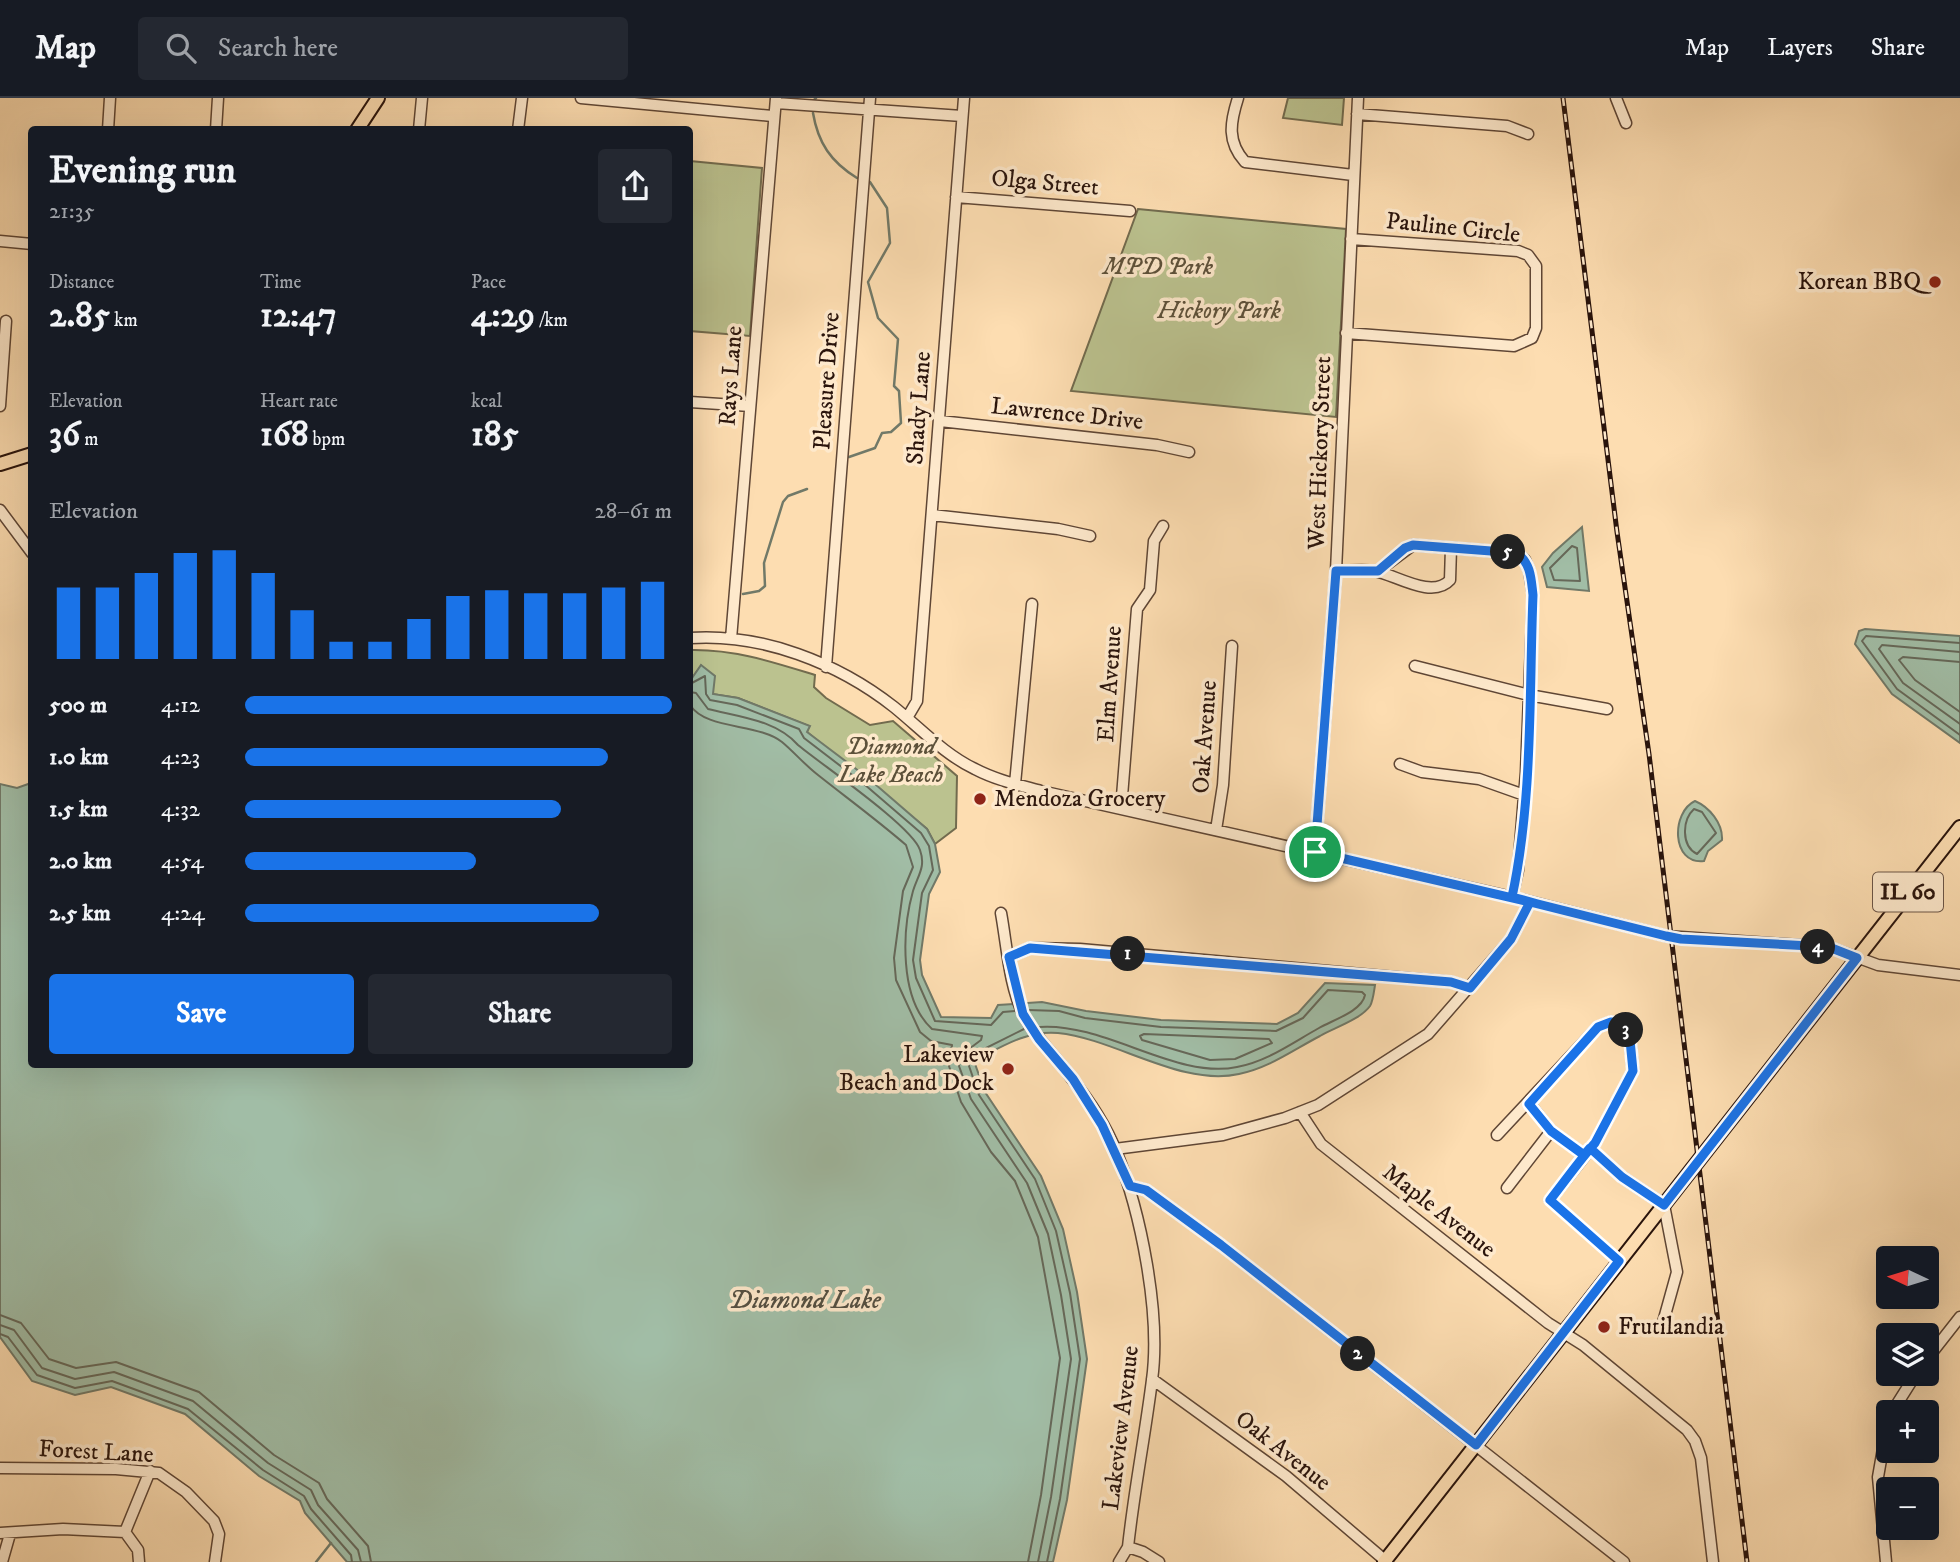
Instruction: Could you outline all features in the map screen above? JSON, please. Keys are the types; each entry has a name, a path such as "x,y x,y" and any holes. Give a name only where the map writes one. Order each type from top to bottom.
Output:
{"main road":[{"path":"360,126 377,98"},
{"path":"0,464 28,455"},
{"name":"IL 60","path":"1386,1562 1960,827"}],"street":[{"path":"108,126 110,98"},
{"path":"216,126 218,98"},
{"path":"419,126 422,98"},
{"path":"518,126 522,98"},
{"path":"581,98 772,116"},
{"name":"Shady Lane","path":"907,718 917,701 964,98"},
{"path":"1238,98 1231,123 1232,146 1245,162 1353,175"},
{"name":"West Hickory Street","path":"1315,852 1336,571 1358,98"},
{"path":"1616,98 1626,123"},
{"path":"776,101 869,103 962,116"},
{"name":"Rays Lane","path":"731,639 772,116 776,101"},
{"name":"Pleasure Drive","path":"826,667 869,103"},
{"path":"1357,114 1507,126 1528,134"},
{"name":"Olga Street","path":"956,197 1130,211"},
{"name":"Pauline Circle","path":"1346,333 1514,346 1532,338 1536,328 1536,266 1518,251 1351,239"},
{"path":"0,241 28,244"},
{"path":"0,406 6,321"},
{"path":"693,402 750,406"},
{"name":"Lawrence Drive","path":"940,421 1157,445 1189,452"},
{"path":"0,510 28,548"},
{"path":"932,515 1090,536"},
{"name":"Elm Avenue","path":"1121,809 1137,609 1150,590 1154,541 1163,526"},
{"path":"1378,571 1409,546 1517,553 1525,559 1533,595 1524,794 1518,870 1512,897"},
{"path":"1336,571 1378,571 1405,583 1439,586 1450,580 1451,548"},
{"path":"1016,784 1032,604"},
{"path":"693,638 731,639 771,646 826,667 864,686 960,761 1016,784 1512,897 1681,939 1829,947 1857,958 1900,969 1960,975"},
{"name":"Oak Avenue","path":"1216,830 1223,785 1232,646"},
{"path":"1415,666 1529,695 1607,709"},
{"path":"1400,764 1422,772 1479,779 1524,794"},
{"path":"1115,1149 1223,1135 1300,1112 1368,1075 1428,1034 1511,939 1530,902"},
{"name":"Lakeview Avenue","path":"1001,913 1018,1000 1039,1039 1073,1079 1115,1149 1130,1186 1150,1289 1152,1379 1128,1547 1119,1562"},
{"path":"1009,957 1030,948 1080,949 1451,982 1470,988"},
{"path":"1497,1135 1529,1104 1598,1027 1611,1022 1624,1025 1630,1040 1633,1071 1587,1152 1550,1200 1619,1261"},
{"path":"1529,1104 1551,1131 1587,1152 1664,1205 1677,1272 1662,1326"},
{"name":"Maple Avenue","path":"1300,1112 1321,1144 1583,1345 1687,1430 1695,1441 1701,1458 1713,1562"},
{"path":"1507,1188 1551,1131"},
{"path":"1130,1186 1146,1190 1201,1230 1624,1562"},
{"path":"1939,1344 1960,1317"},
{"name":"Oak Avenue","path":"1152,1379 1286,1476 1386,1562"},
{"path":"1880,1463 1878,1477 1886,1562"},
{"name":"Forest Lane","path":"0,1468 150,1471 168,1478 214,1521 219,1534 215,1562"},
{"path":"125,1532 150,1471"},
{"path":"2,1562 5,1534 63,1529 125,1532"},
{"path":"125,1532 138,1550 139,1562"},
{"path":"1128,1547 1159,1562"}],"green space":[{"path":"1288,98 1344,98 1342,125 1283,118"},
{"path":"693,161 762,168 750,336 693,331"},
{"name":"Hickory Park","path":"1138,209 1346,229 1336,417 1071,391"},
{"name":"Diamond Lake Beach","path":"693,650 738,654 769,661 815,675 814,687 826,698 870,725 893,721 957,776 956,828 935,844 927,829 807,732 809,726 738,698 712,694 701,666 693,677"}],"water":[{"path":"1582,527 1589,591 1547,587 1542,567 1553,553"},
{"path":"1865,629 1960,636 1960,743 1892,694 1855,644 1859,631"},
{"name":"Diamond Lake","path":"701,665 715,676 713,694 738,698 810,726 807,732 868,778 927,829 935,844 940,872 929,894 920,960 922,975 941,1017 991,1018 998,1005 1042,1002 1086,1011 1161,1020 1277,1024 1298,1013 1325,983 1375,985 1371,1004 1360,1015 1271,1063 1239,1074 1194,1074 1080,1037 1058,1033 1025,1037 974,1061 985,1092 1041,1176 1063,1229 1077,1292 1087,1359 1067,1500 1053,1562 347,1562 305,1513 300,1501 259,1476 185,1414 111,1387 75,1395 32,1381 0,1337 0,784 17,788 28,784 28,1068 693,1068 693,677"},
{"path":"1695,801 1714,816 1722,834 1722,840 1708,851 1704,861 1693,860 1685,855 1678,837 1682,816 1687,807"}],"waterway":[{"path":"813,113 818,134 827,151 857,178"},
{"path":"849,457 875,448 882,433 891,432 901,423 899,391 894,386 898,339 878,318 868,282 890,243 887,208 870,182"},
{"path":"743,594 759,591 765,586 764,563 783,502 788,496 807,489"},
{"path":"316,1562 331,1543"}],"railway":[{"path":"1563,98 1617,532 1649,754 1747,1562"}],"place":[{"name":"Korean BBQ","path":"1935,282"},
{"name":"Mendoza Grocery","path":"980,799"},
{"name":"Lakeview Beach and Dock","path":"1008,1069"},
{"name":"Frutilandia","path":"1604,1327"}],"route":[{"path":"1315,852 1336,571 1378,571 1405,548 1413,545 1517,553 1525,559 1530,570 1533,595 1526,772 1518,870 1512,897 1681,939 1829,947 1857,958 1664,1205 1622,1177 1616,1170 1590,1148 1584,1155 1551,1131 1529,1104 1598,1027 1611,1022 1624,1025 1630,1040 1633,1064 1628,1083 1595,1143 1586,1153 1579,1161 1550,1200 1619,1261 1476,1445 1221,1245 1146,1190 1130,1186 1102,1125 1073,1079 1039,1039 1023,1014 1018,1000 1009,957 1019,950 1030,948 1080,949 1269,965 1460,983 1470,988 1511,939 1530,902 1315,852"}],"park label":[{"name":"MPD Park","path":"1158,267"}]}
